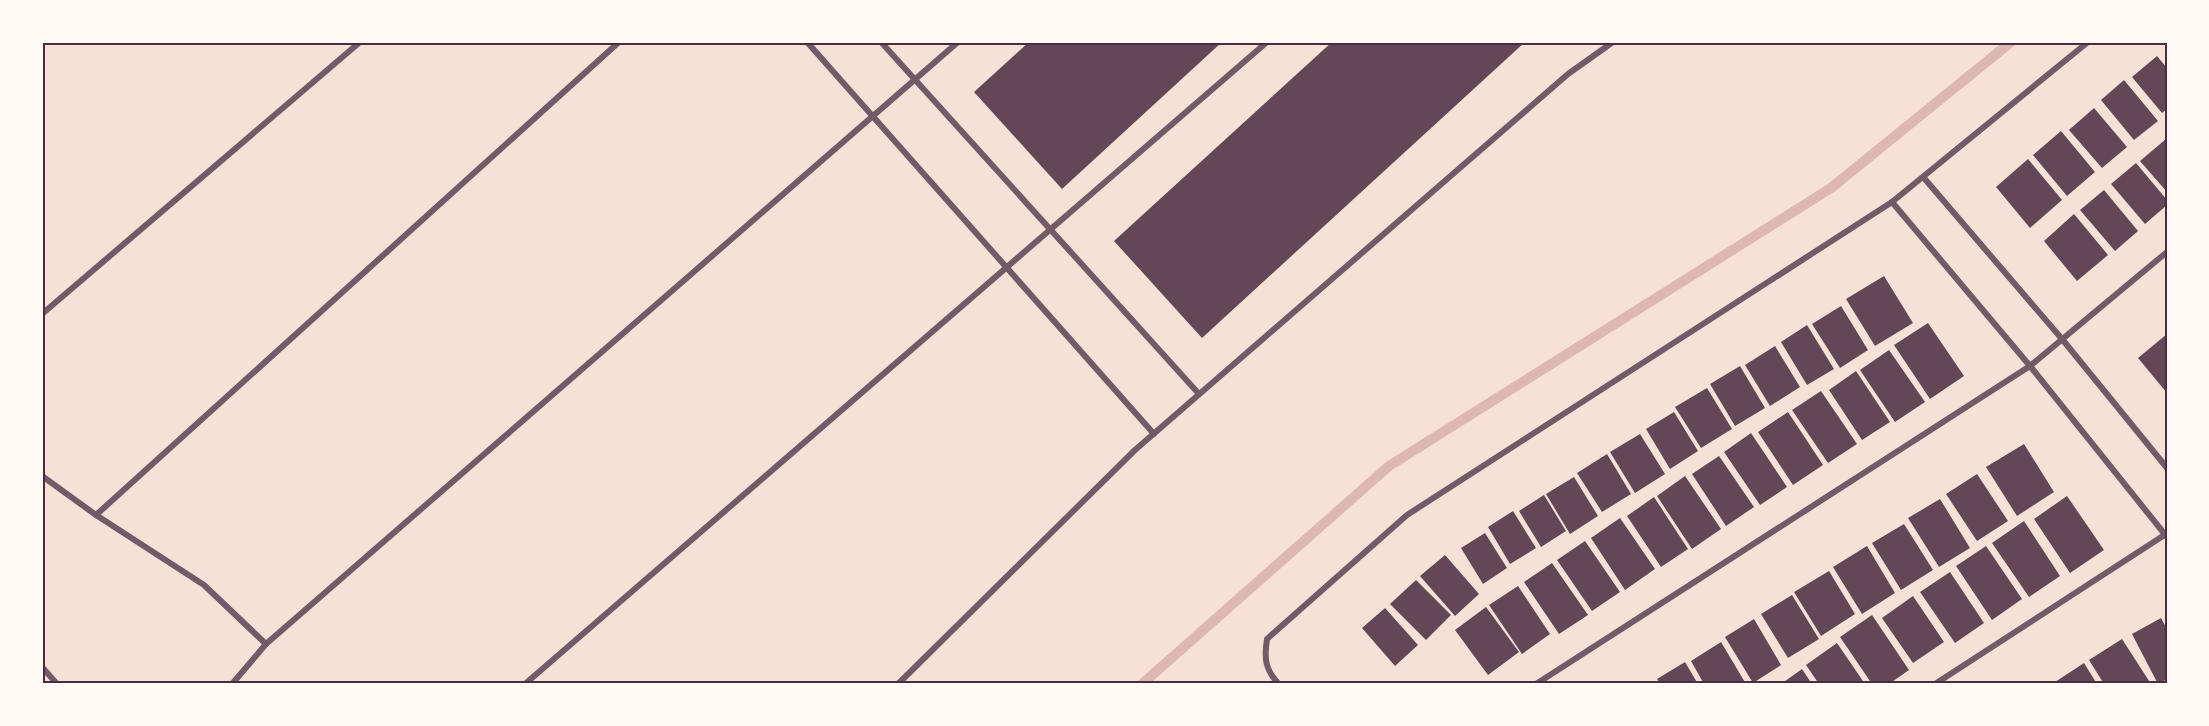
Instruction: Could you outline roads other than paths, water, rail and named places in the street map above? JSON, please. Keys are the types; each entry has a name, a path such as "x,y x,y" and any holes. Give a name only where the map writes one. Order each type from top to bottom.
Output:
{"street":[{"path":"42,314 360,42"},
{"path":"96,515 618,42"},
{"path":"807,42 1154,434"},
{"path":"881,42 1199,394"},
{"path":"232,684 266,644 958,42"},
{"path":"525,684 1267,42"},
{"path":"898,684 1135,450 1568,74 1612,42"},
{"path":"1279,684 1271,676 1264,656 1267,639 1407,515 1892,202 2088,42"},
{"path":"1924,178 2062,339 2167,468"},
{"path":"1892,202 2030,366 2166,535 1935,684"},
{"path":"1536,684 2030,366 2167,252"},
{"path":"42,476 96,515 204,585 266,644"},
{"path":"42,667 57,684"}],"waterway":[{"path":"1142,684 1389,466 1831,188 2011,42"}]}
